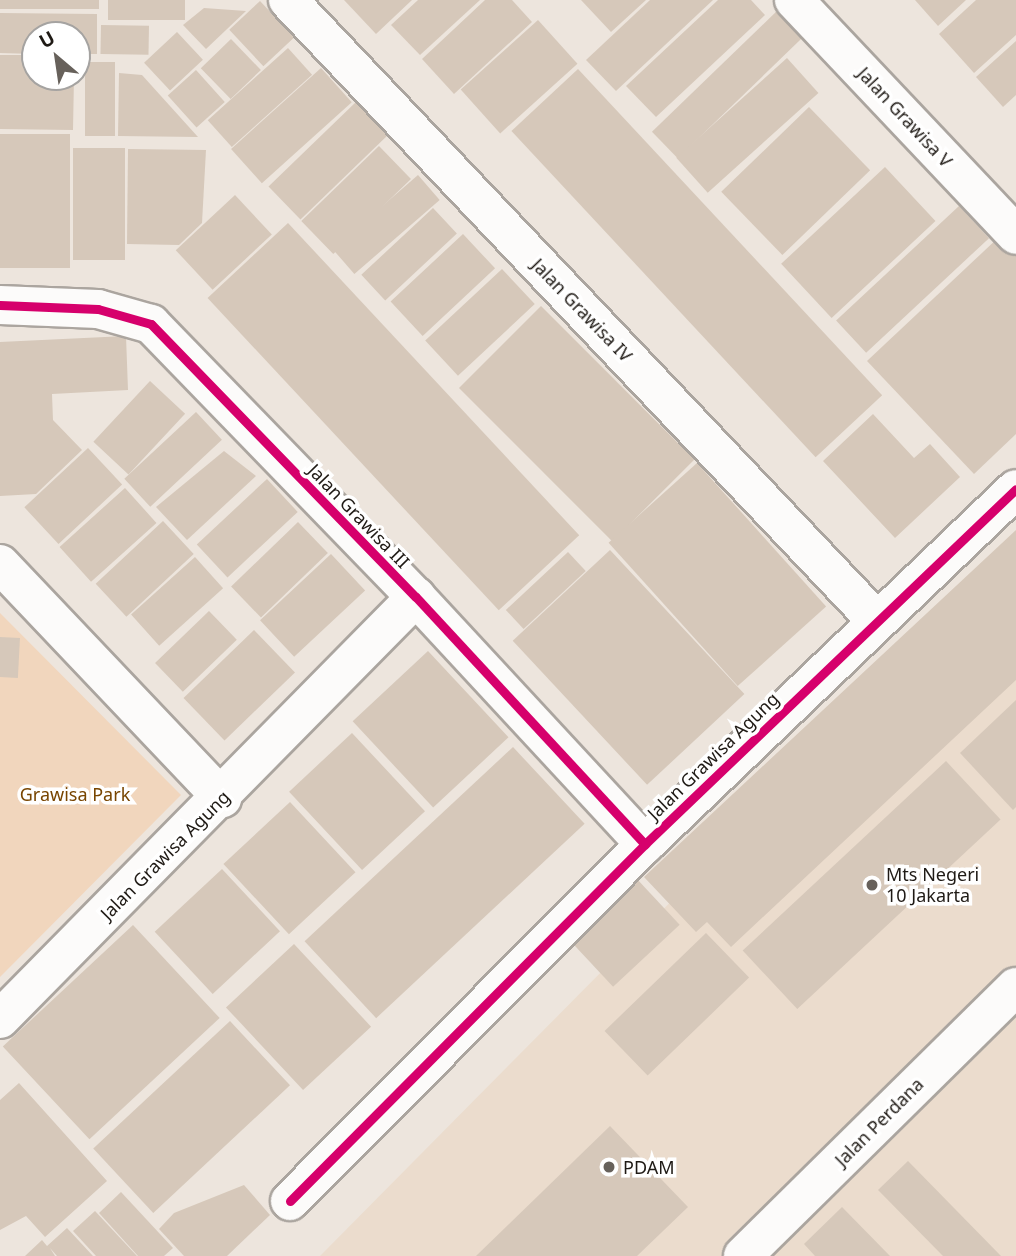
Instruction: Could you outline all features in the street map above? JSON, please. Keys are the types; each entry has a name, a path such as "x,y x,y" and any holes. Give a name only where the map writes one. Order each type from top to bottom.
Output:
{"street":[{"name":"Jalan Grawisa IV","path":"288,0 876,620"},
{"name":"Jalan Grawisa V","path":"794,0 1016,235"},
{"name":"Jalan Grawisa III","path":"0,305 98,309 151,324 416,597 645,844"},
{"name":"Jalan Grawisa Agung","path":"290,1201 645,844 876,620 1016,489"},
{"path":"0,564 222,798"},
{"name":"Jalan Grawisa Agung","path":"0,1019 222,798 416,597"},
{"name":"Jalan Perdana","path":"743,1256 1016,987"}],"shaded area":[{"path":"1016,553 1016,1256 320,1256"}],"green space":[{"name":"Grawisa Park","path":"0,613 181,795 0,977"}],"building":[{"path":"0,0 99,0 99,9 0,9"},
{"path":"108,0 185,0 185,20 108,20"},
{"path":"344,0 412,0 376,34"},
{"path":"418,0 480,0 420,55 391,25"},
{"path":"485,0 512,0 532,22 454,94 422,59"},
{"path":"581,0 646,0 611,32"},
{"path":"650,0 713,0 616,91 586,60"},
{"path":"718,0 751,0 765,15 656,117 626,86"},
{"path":"915,0 966,0 938,26"},
{"path":"976,0 1016,0 1016,35 974,73 939,34"},
{"path":"260,1 294,38 263,66 229,30"},
{"path":"204,8 246,11 206,49 183,25"},
{"path":"780,8 806,35 678,158 652,132"},
{"path":"0,13 97,14 97,54 91,54 91,21 21,21 21,54 0,53"},
{"path":"538,20 577,64 500,133 461,90"},
{"path":"101,25 149,26 148,55 100,54"},
{"path":"177,32 203,60 170,90 144,63"},
{"path":"231,39 261,70 231,99 201,68"},
{"path":"1016,41 1016,95 1003,107 976,77"},
{"path":"288,48 312,75 232,147 208,120"},
{"path":"0,55 21,55 21,91 74,91 73,130 0,129"},
{"path":"787,58 818,93 708,193 676,158"},
{"path":"91,62 115,62 115,136 85,136 85,91 91,91"},
{"path":"321,68 352,102 262,183 231,149"},
{"path":"578,69 882,395 816,457 511,131"},
{"path":"196,70 225,102 197,127 168,95"},
{"path":"119,73 142,75 198,137 118,136"},
{"path":"357,101 389,134 300,220 269,186"},
{"path":"809,107 870,170 782,255 721,192"},
{"path":"0,134 70,134 70,268 0,268"},
{"path":"379,146 411,179 333,254 301,221"},
{"path":"73,148 125,148 125,260 73,260"},
{"path":"128,149 206,150 202,223 179,245 127,244"},
{"path":"885,167 935,221 832,318 781,264"},
{"path":"418,175 440,200 354,274 333,249"},
{"path":"235,195 272,234 213,290 176,250"},
{"path":"959,206 989,238 866,353 836,321"},
{"path":"433,208 457,234 385,300 361,275"},
{"path":"288,223 579,535 499,610 208,298"},
{"path":"463,234 495,268 423,336 391,302"},
{"path":"1000,236 1016,253 1016,434 974,474 867,361"},
{"path":"502,269 535,304 458,376 425,341"},
{"path":"541,306 694,459 612,541 459,388"},
{"path":"126,336 128,390 52,394 53,420 82,450 36,494 0,496 0,342"},
{"path":"150,381 185,414 128,474 93,442"},
{"path":"196,412 222,440 150,507 124,479"},
{"path":"873,414 914,458 930,444 960,477 895,538 823,461"},
{"path":"88,448 122,485 58,544 24,507"},
{"path":"224,451 256,476 187,540 156,507"},
{"path":"697,463 826,606 738,686 609,543"},
{"path":"267,479 298,512 227,577 197,544"},
{"path":"125,488 156,523 91,582 60,547"},
{"path":"163,521 194,554 126,617 96,584"},
{"path":"298,522 328,553 261,618 231,587"},
{"path":"1016,530 1016,680 731,947 707,922 696,932 644,877"},
{"path":"610,550 744,694 647,785 513,641"},
{"path":"568,552 586,571 524,629 506,610"},
{"path":"331,554 365,591 294,657 260,620"},
{"path":"195,557 223,588 159,646 131,615"},
{"path":"209,611 237,640 183,692 155,663"},
{"path":"254,630 295,672 224,741 184,698"},
{"path":"0,637 20,638 18,678 0,677"},
{"path":"428,651 508,737 433,808 353,721"},
{"path":"1016,700 1016,807 1013,810 960,753"},
{"path":"352,733 425,811 362,870 289,792"},
{"path":"513,747 585,824 376,1018 305,941"},
{"name":"Mts Negeri 10 Jakarta","path":"946,761 1001,820 797,1009 743,951"},
{"path":"290,802 355,872 289,934 223,864"},
{"path":"222,869 280,931 213,994 155,932"},
{"path":"636,878 680,925 613,987 569,940"},
{"path":"133,925 220,1018 89,1139 3,1046"},
{"path":"706,933 749,978 648,1076 605,1031"},
{"path":"294,944 371,1027 303,1090 226,1007"},
{"path":"230,1021 290,1085 153,1213 93,1149"},
{"path":"19,1083 107,1181 45,1237 26,1216 0,1230 0,1100"},
{"name":"PDAM","path":"610,1126 688,1207 637,1256 476,1256"},
{"path":"908,1161 1001,1256 943,1256 878,1190"},
{"path":"244,1185 270,1215 227,1256 184,1256 159,1229 174,1213"},
{"path":"121,1192 173,1248 164,1256 138,1256 99,1213"},
{"path":"842,1207 890,1256 815,1256 804,1244"},
{"path":"95,1211 137,1256 96,1256 73,1231"},
{"path":"67,1228 93,1256 57,1256 50,1248 55,1256 25,1256 42,1240 47,1246"}],"cycle path":[{"path":"0,305 98,309 151,324 416,597 645,844"},
{"path":"290,1201 645,844 1016,489"}],"place":[{"name":"Mts Negeri 10 Jakarta","path":"872,885"},
{"name":"PDAM","path":"609,1167"}]}
